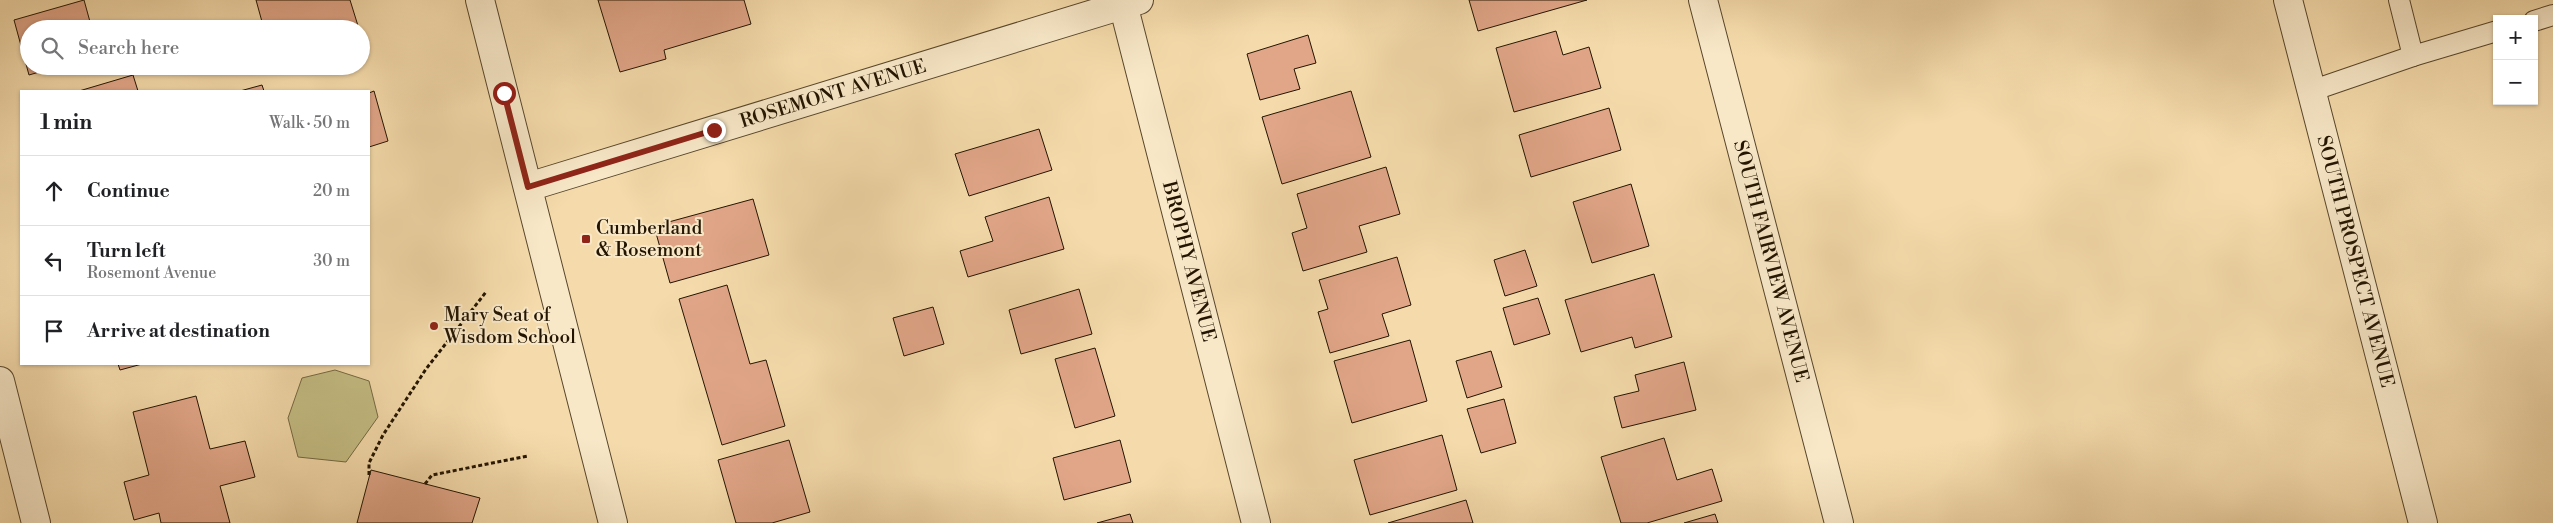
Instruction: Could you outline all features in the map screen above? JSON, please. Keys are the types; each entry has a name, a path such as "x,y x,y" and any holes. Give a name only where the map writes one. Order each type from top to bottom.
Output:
{"street":[{"path":"480,0 613,523"},
{"name":"SOUTH FAIRVIEW AVENUE","path":"1703,0 1839,523"},
{"name":"SOUTH PROSPECT AVENUE","path":"2288,0 2423,523"},
{"name":"ROSEMONT AVENUE","path":"528,187 1128,2"},
{"name":"BROPHY AVENUE","path":"1128,2 1256,523"},
{"path":"0,382 36,523"}],"lane":[{"path":"2399,0 2413,56"},
{"path":"2538,20 2553,15"},
{"path":"2311,90 2413,56 2493,32"}],"path":[{"path":"369,475 369,463 383,435 426,369 486,292"},
{"path":"424,484 432,475 528,456"}],"shaded area":[{"path":"335,370 369,381 378,417 346,462 298,457 288,418 302,378"}],"building":[{"path":"84,0 90,20 20,20 20,42 14,20"},
{"path":"256,0 350,0 356,20 262,20"},
{"path":"598,0 744,0 751,24 664,50 666,59 620,72"},
{"path":"1469,0 1587,0 1478,31"},
{"path":"1556,31 1563,55 1589,47 1601,88 1514,112 1496,48"},
{"path":"1308,35 1316,63 1294,69 1300,89 1260,100 1247,54"},
{"path":"133,75 138,90 82,90"},
{"path":"262,85 264,90 244,90"},
{"path":"374,91 388,141 370,147 370,93"},
{"path":"1351,91 1371,157 1282,184 1262,117"},
{"path":"1609,108 1621,150 1531,177 1519,135"},
{"path":"1039,129 1052,170 969,196 955,154"},
{"path":"1386,167 1400,214 1359,226 1367,252 1303,271 1292,233 1307,228 1297,194"},
{"path":"1631,184 1649,246 1592,263 1573,202"},
{"path":"1049,197 1064,249 968,277 960,251 993,241 985,217"},
{"path":"753,199 769,255 670,283 654,226"},
{"path":"1525,250 1537,286 1505,296 1494,260"},
{"path":"1397,257 1411,305 1382,314 1389,336 1330,353 1318,312 1328,309 1319,280"},
{"path":"1654,274 1672,337 1635,348 1632,337 1581,352 1565,300"},
{"path":"727,285 750,364 766,360 785,426 722,445 679,299"},
{"path":"1079,289 1092,334 1021,354 1009,310"},
{"path":"1538,298 1550,334 1514,345 1503,308"},
{"path":"933,307 944,344 904,356 893,318"},
{"path":"1410,340 1427,401 1352,423 1334,361"},
{"path":"1095,348 1115,416 1075,428 1055,359"},
{"path":"1491,351 1502,387 1467,398 1456,361"},
{"path":"1684,362 1696,410 1622,428 1614,397 1639,391 1635,375"},
{"path":"118,365 138,365 120,370"},
{"path":"196,396 210,449 245,441 255,477 220,486 230,523 161,523 159,513 134,520 124,482 149,475 133,412"},
{"path":"1504,399 1516,443 1481,453 1467,409"},
{"path":"1442,435 1457,490 1370,515 1354,460"},
{"path":"1664,438 1677,480 1712,469 1722,501 1647,523 1621,523 1601,457"},
{"path":"789,440 810,512 772,523 736,523 718,460"},
{"path":"1120,440 1131,482 1064,500 1053,458"},
{"path":"371,470 480,498 472,523 357,523"},
{"path":"1466,500 1473,523 1388,523"},
{"path":"1130,514 1133,523 1097,523"},
{"path":"1715,514 1718,523 1684,523"}],"place":[{"name":"Cumberland & Rosemont","path":"586,239"},
{"name":"Mary Seat of Wisdom School","path":"434,326"}],"route":[{"path":"504,93 528,187 714,130"}]}
